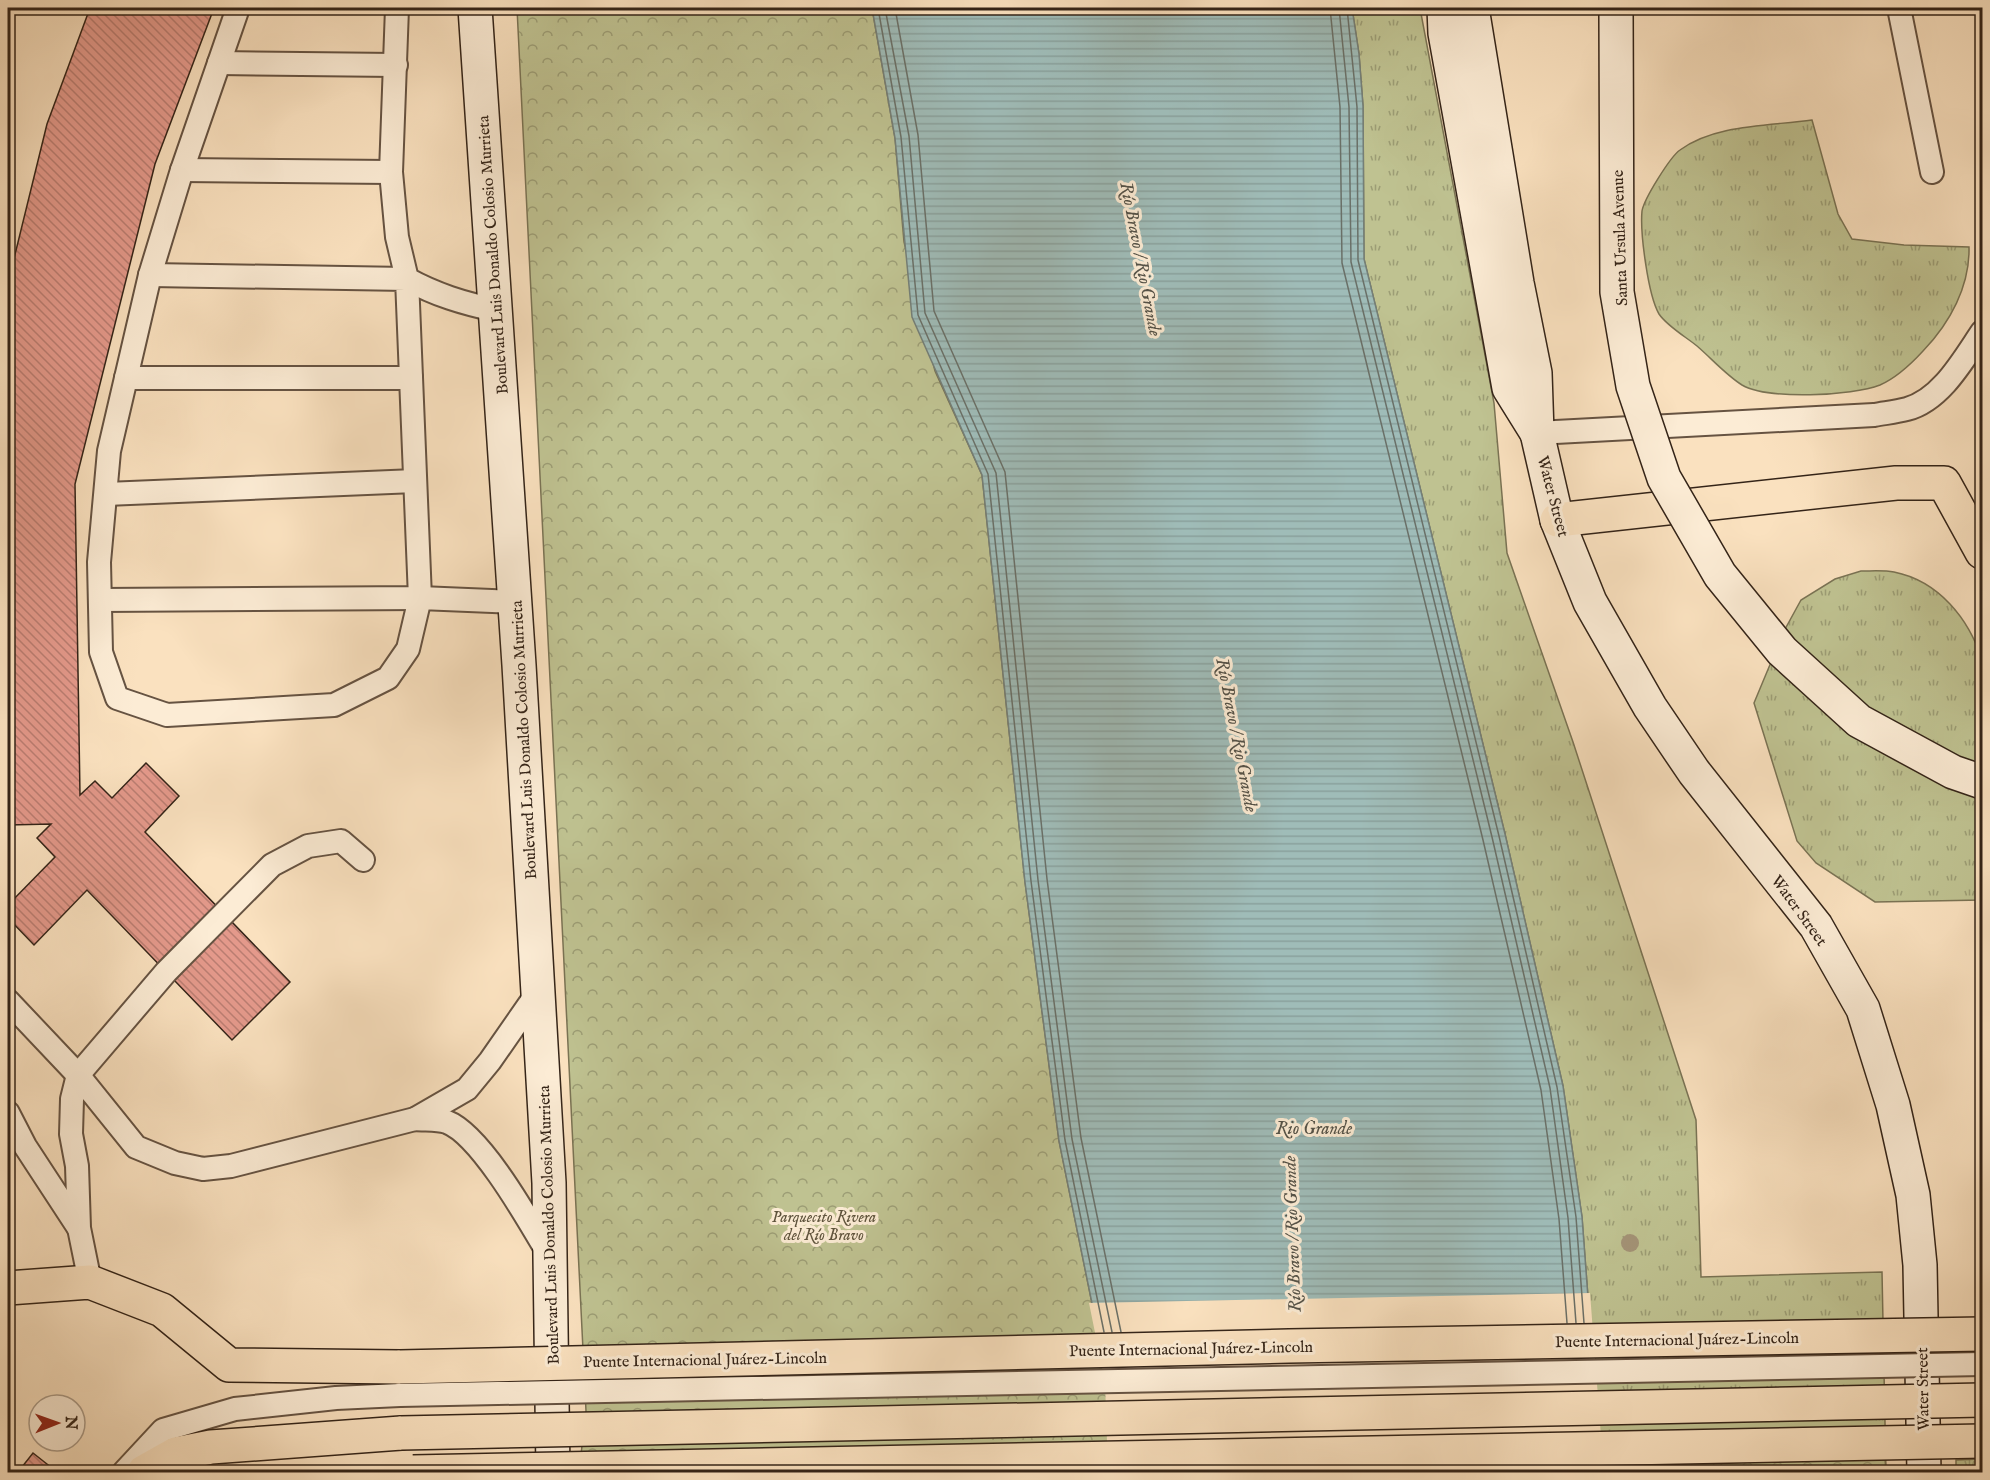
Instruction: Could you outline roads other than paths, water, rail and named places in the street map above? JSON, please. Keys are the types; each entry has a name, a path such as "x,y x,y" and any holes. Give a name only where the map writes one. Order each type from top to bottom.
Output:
{"highway":[{"path":"1557,520 1896,483 1944,483 1983,552"},
{"path":"8,1288 90,1282"},
{"name":"Puente Internacional Juárez-Lincoln","path":"90,1282 162,1310 229,1365 400,1381 1289,1346 1983,1334"},
{"path":"144,1473 176,1454 211,1447 402,1433 1983,1400"},
{"path":"413,1473 1983,1441"}],"main road":[{"name":"Boulevard Luis Donaldo Colosio Murrieta","path":"475,8 515,602 538,992 551,1258 553,1473"},
{"name":"Water Street","path":"1444,8 1445,33 1509,387 1537,433"},
{"name":"Water Street","path":"1472,8 1517,283 1535,373 1537,433 1557,520 1590,603 1650,707 1694,772 1816,926 1863,1009 1893,1105 1913,1196 1920,1265 1924,1473"},
{"name":"Santa Ursula Avenue","path":"1616,8 1617,292 1634,386 1664,478 1720,575 1782,651 1859,721 1953,772 1983,782"}],"lane":[{"path":"238,8 182,170 150,276 109,452 99,562 101,652 117,698 167,715 334,705 388,678 408,649 420,598 407,279 398,237 391,172 397,8"},
{"path":"1899,8 1932,172"},
{"path":"219,63 396,65"},
{"path":"182,170 391,172"},
{"path":"150,276 407,279 432,293 458,302 495,310"},
{"path":"1537,433 1874,415 1908,409 1927,400 1953,375 1983,332"},
{"path":"126,378 411,378"},
{"path":"106,494 415,481"},
{"path":"100,600 420,598 515,602"},
{"path":"90,1282 79,1228 77,1166 71,1134 72,1099 78,1075 166,972 222,912 272,865 308,846 341,841 363,860"},
{"path":"8,1001 78,1075 136,1148 175,1164 203,1169 231,1166 415,1119 467,1089 490,1061 538,992"},
{"path":"8,1113 25,1146 79,1228"},
{"path":"415,1119 448,1123 478,1147 515,1196 551,1258"},
{"path":"124,1473 163,1430 235,1409 336,1398 400,1381 1983,1364"}],"water":[{"name":"Rio Grande","path":"872,8 1352,8 1359,54 1363,106 1364,259 1505,834 1563,1086 1582,1217 1601,1472 1111,1472 1108,1382 1059,1141 1025,882 982,475 912,317 895,138"}],"water label":[{"name":"Río Bravo / Rio Grande","path":"1141,259"},
{"name":"Río Bravo / Rio Grande","path":"1237,735"},
{"name":"Río Bravo / Rio Grande","path":"1292,1234"}],"park label":[{"name":"Parquecito Rivera del Río Bravo","path":"824,1225"}]}
